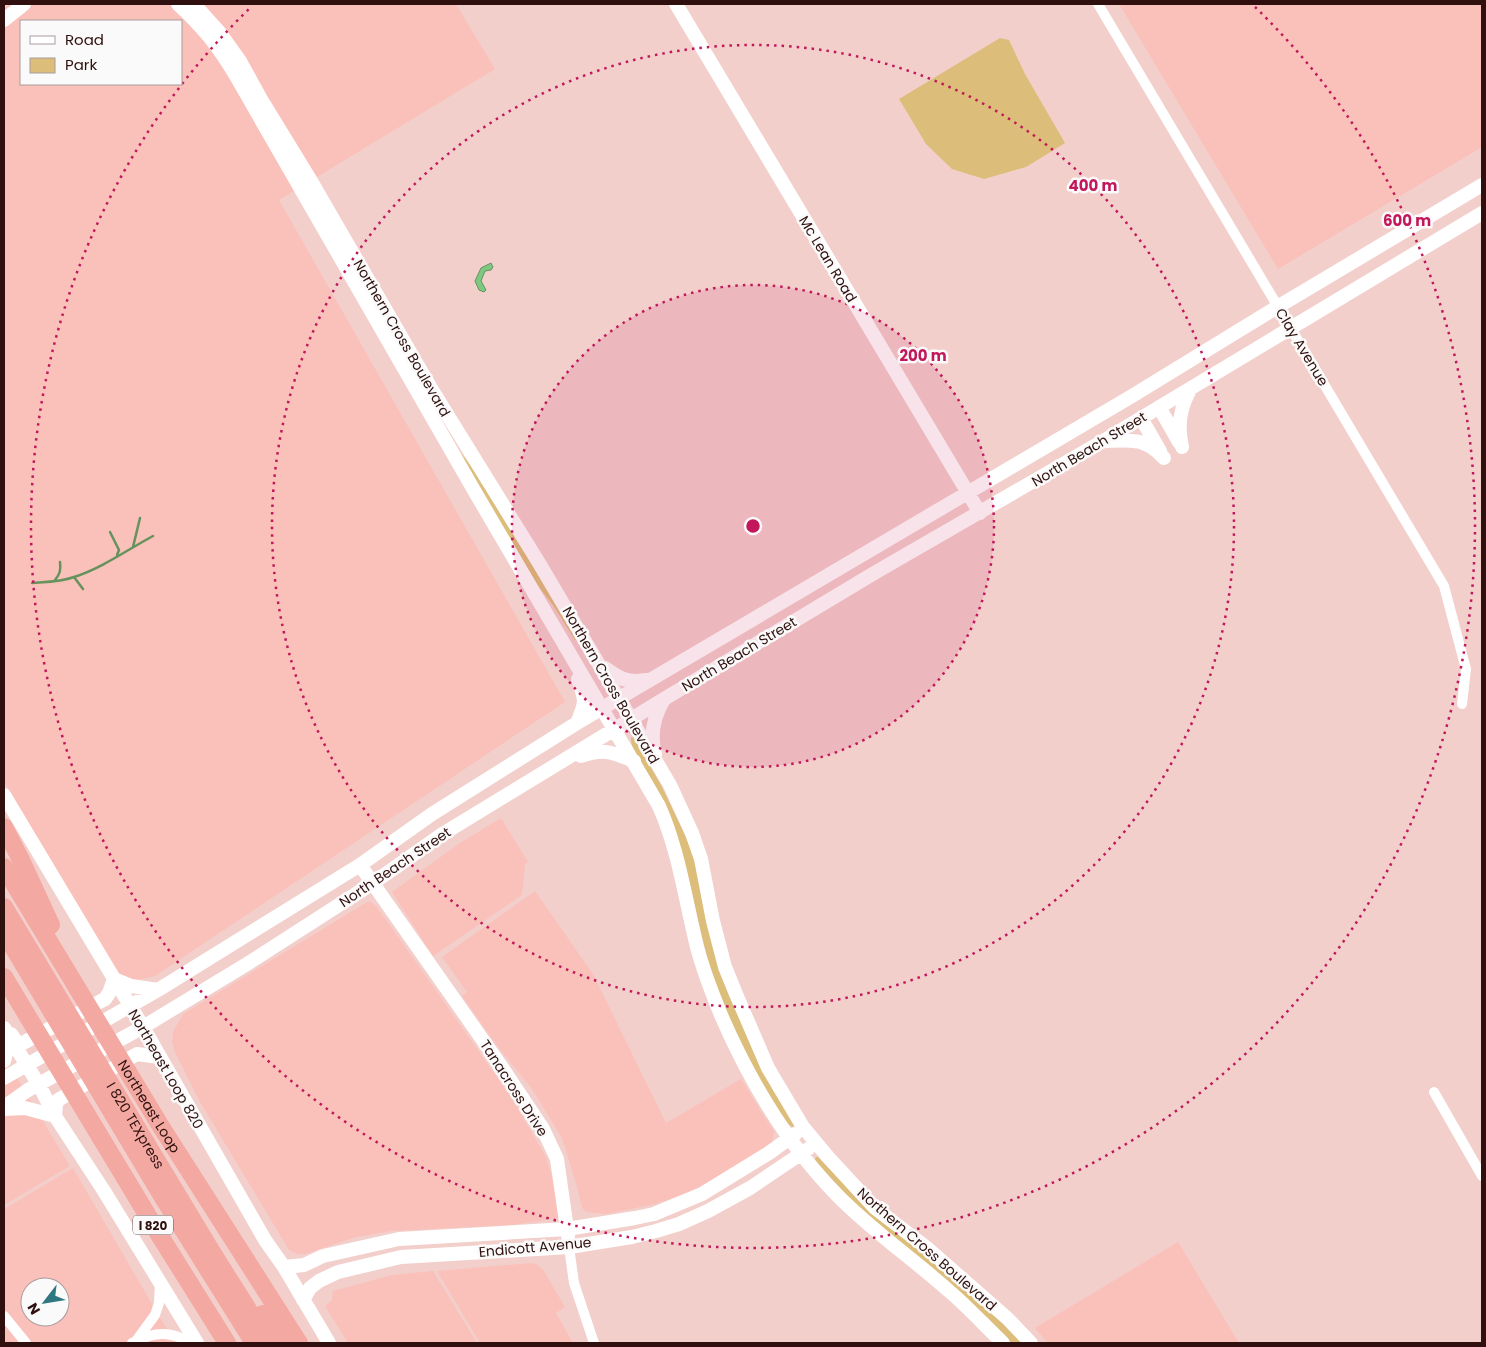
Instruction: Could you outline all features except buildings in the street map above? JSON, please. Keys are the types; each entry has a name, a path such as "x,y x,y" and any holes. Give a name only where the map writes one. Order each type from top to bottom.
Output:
{"highway":[{"path":"4,827 50,924 84,984 83,999"},
{"name":"Northeast Loop","path":"4,867 130,1075 299,1343"},
{"name":"I 820 TEXpress","path":"4,907 61,1015 101,1082 198,1255 254,1343"},
{"name":"I 820 TEXpress","path":"4,932 61,1015"},
{"name":"I 820","path":"4,978 227,1343"},
{"name":"I 820 TEXpress","path":"101,1082 269,1343"},
{"path":"210,1249 235,1274 285,1343"}],"main road":[{"path":"4,20 24,4"},
{"name":"Northern Cross Boulevard","path":"178,4 208,33 219,48 417,378 600,664 670,785 698,850 705,877 712,921 725,967 768,1068 803,1127 875,1208 927,1248 1007,1318 1031,1343"},
{"name":"Northern Cross Boulevard","path":"194,4 220,33 240,62 311,181 417,378 576,664 616,729 659,806 669,828 678,858 698,948 721,1016 748,1071 779,1125 801,1155 837,1195 874,1230 951,1292 1003,1343"},
{"name":"Mc Lean Road","path":"676,4 980,513"},
{"name":"North Beach Street","path":"4,1078 158,990 360,865 432,814 577,723 1132,396 1278,306 1482,185"},
{"name":"North Beach Street","path":"4,1108 39,1085 143,1027 247,964 373,883 441,835 664,699 868,577 1103,441 1482,213"},
{"path":"1159,407 1182,447 1179,430 1181,412 1191,387"},
{"path":"1103,441 1131,440 1144,442 1153,447 1164,458 1141,418"},
{"path":"576,664 585,696 585,705 577,723"},
{"path":"600,664 614,674 632,682 655,678"},
{"path":"656,762 652,730 656,714 664,699"},
{"path":"554,766 604,750 634,761"},
{"name":"Northeast Loop 820","path":"4,795 143,1027 261,1233 284,1267 329,1343"},
{"name":"Tanacross Drive","path":"360,865 501,1066 543,1130 557,1159 569,1247"},
{"path":"4,1027 17,1043 23,1043 105,999 114,979 132,986 158,990"},
{"path":"4,1027 39,1085 55,1116 104,1191 196,1343"},
{"path":"4,1043 6,1053 4,1061"},
{"path":"55,1116 58,1100 137,1054 159,1057"},
{"path":"4,1108 25,1108 55,1116"},
{"name":"Endicott Avenue","path":"284,1267 304,1265 323,1256 399,1239 567,1229 635,1218 678,1205 702,1194 742,1170 803,1127"},
{"name":"Endicott Avenue","path":"303,1300 310,1288 319,1280 338,1272 402,1257 569,1247 632,1237 679,1224 708,1211 750,1188 816,1143"},
{"path":"399,1239 402,1257"}],"street":[{"name":"Clay Avenue","path":"1098,4 1444,586 1466,669 1462,704"},
{"path":"1434,1092 1482,1176"},
{"name":"Tanacross Drive","path":"569,1247 574,1284 594,1343"},
{"path":"134,1342 155,1315 159,1303 160,1283"},
{"path":"4,1316 26,1343"},
{"path":"134,1342 163,1333 196,1343"}],"shaded area":[{"path":"10,4 456,4 495,69 279,200 565,702 155,976 138,980 125,977 117,971 4,781 4,8"},
{"path":"1119,4 1482,4 1482,147 1278,269"},
{"path":"491,263 493,267 491,270 485,271 481,281 486,290 484,292 479,290 475,281 481,268"},
{"path":"501,818 528,862 525,864 522,895 433,956 392,892 460,843"},
{"path":"535,891 593,974 666,1123 741,1079 774,1132 772,1142 703,1187 655,1204 606,1214 587,1212 582,1208 562,1138 532,1089 495,1043 462,996 467,992 442,957"},
{"path":"369,901 376,906 511,1097 546,1157 557,1194 560,1218 512,1225 392,1231 356,1237 305,1254 297,1254 289,1250 200,1102 175,1052 172,1042 173,1032 183,1014"},
{"path":"4,1056 70,1166 4,1205"},
{"path":"73,1168 176,1343 4,1343 4,1209"},
{"path":"1178,1242 1239,1343 1048,1343 1035,1328"},
{"path":"532,1263 538,1265 544,1271 565,1307 556,1313 573,1343 480,1343 437,1271"},
{"path":"433,1271 477,1343 348,1343 325,1306 332,1300 333,1291 392,1275"}],"green space":[{"path":"1000,38 1009,40 1025,74 1065,143 1026,167 984,179 952,169 926,144 899,99"},
{"path":"459,451 477,473 579,639 575,640 553,605 538,586"},
{"path":"631,737 634,738 662,787 684,833 696,862 716,951 795,1124 793,1127 784,1119 762,1085 733,1030 711,971 679,844 659,792 633,749"},
{"path":"816,1157 867,1206 879,1214 1026,1343 1011,1343 975,1308 862,1210 815,1160"}],"waterway":[{"path":"133,547 140,518"},
{"path":"110,532 119,550 117,555"},
{"path":"32,583 69,579 104,564 153,536"},
{"path":"55,580 60,572 60,562"},
{"path":"74,577 83,589"}]}
